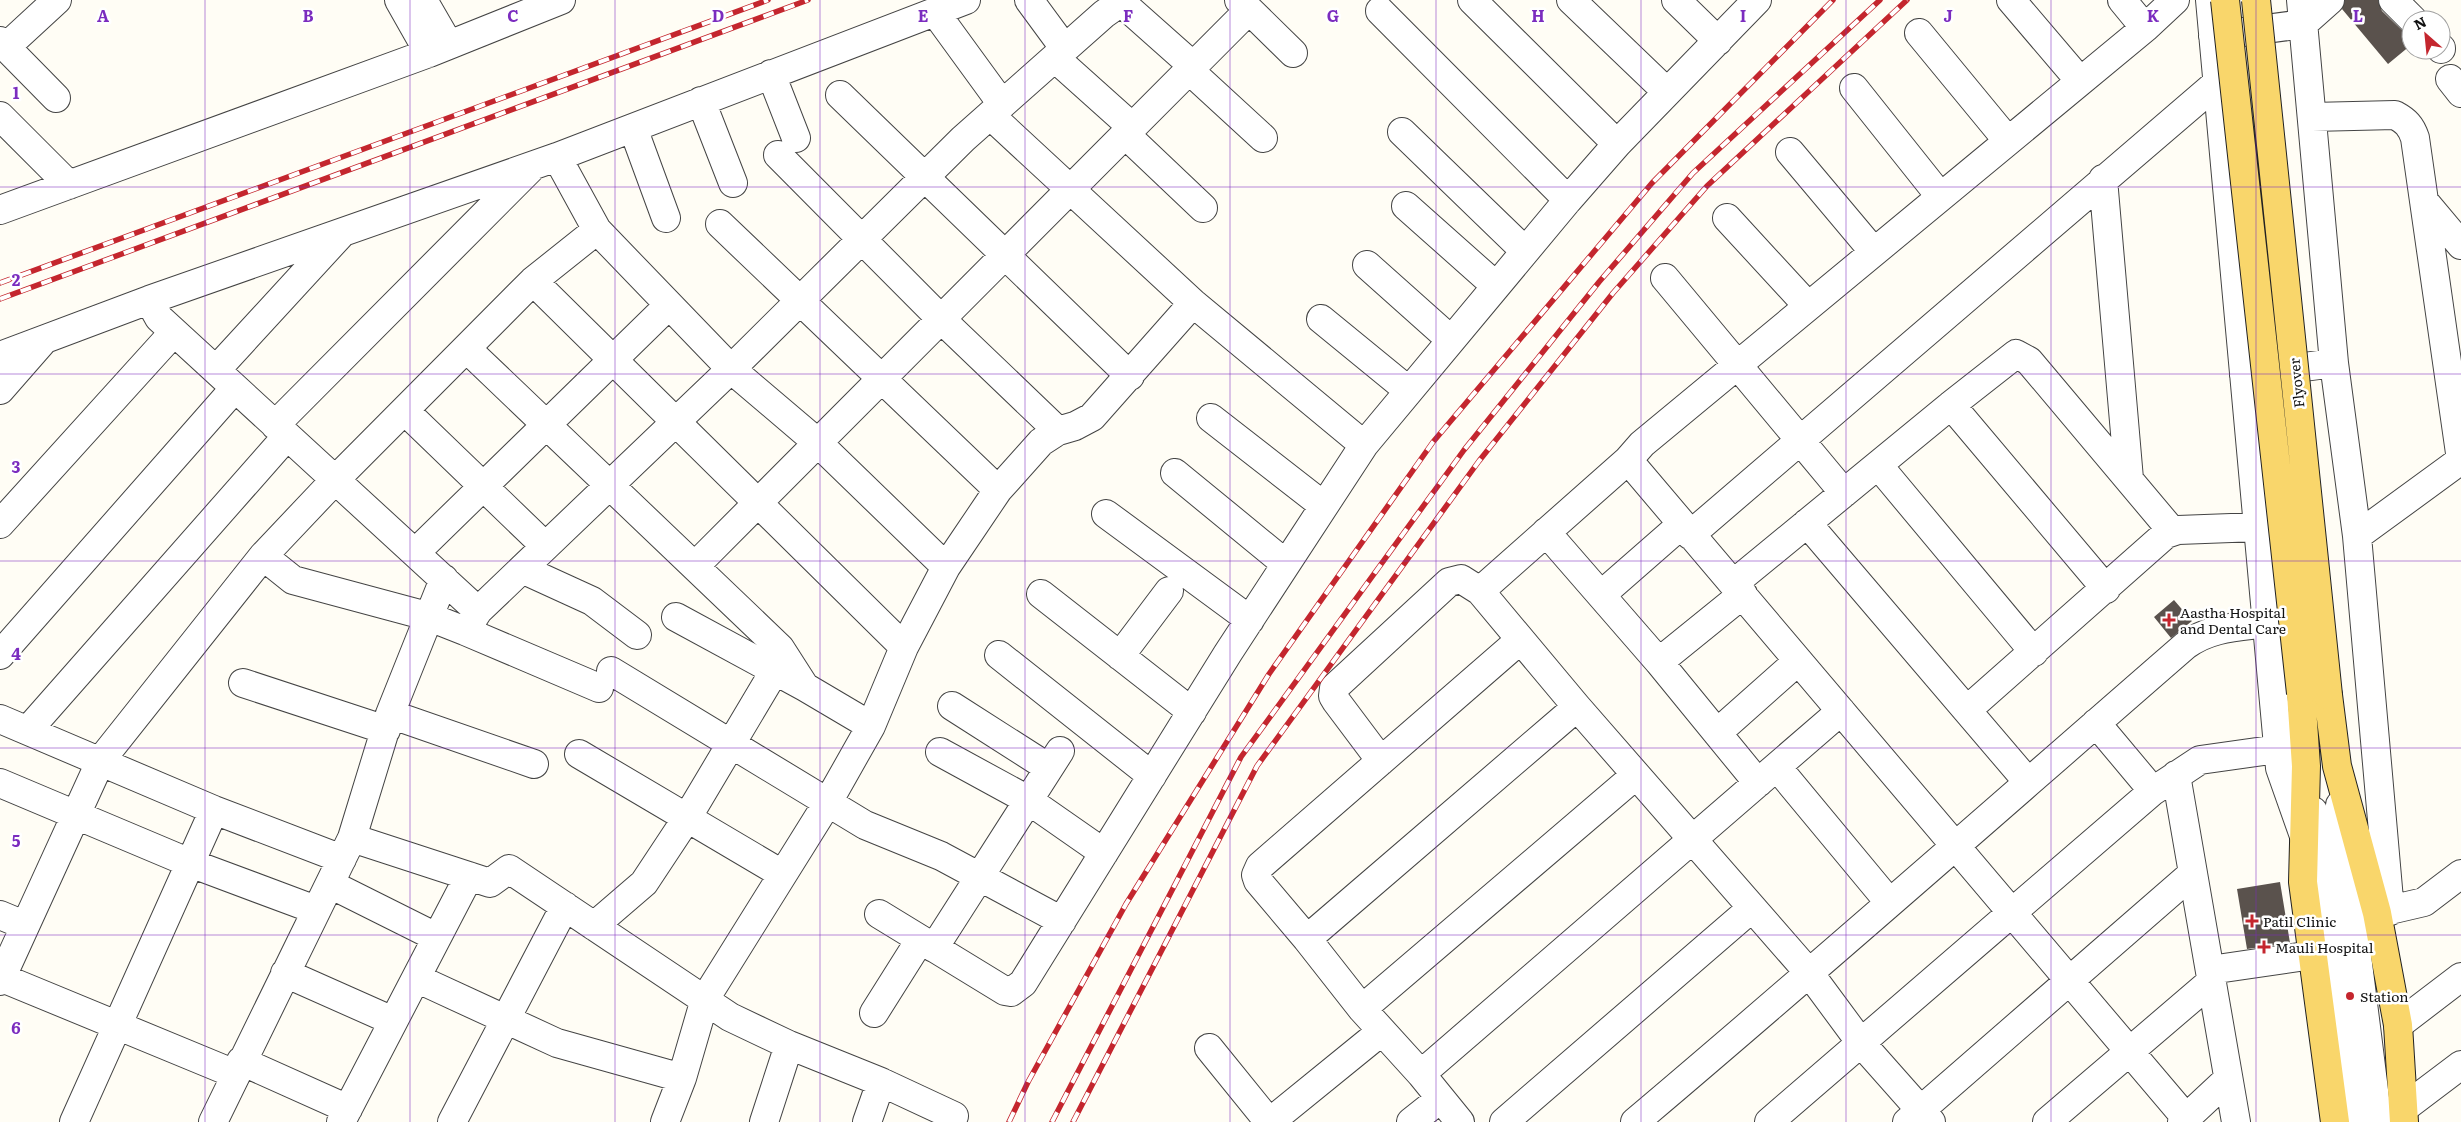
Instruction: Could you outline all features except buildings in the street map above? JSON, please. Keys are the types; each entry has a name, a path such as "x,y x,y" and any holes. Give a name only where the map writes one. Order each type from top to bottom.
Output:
{"main road":[{"name":"Flyover","path":"2225,0 2301,692 2306,766 2303,882 2335,1122"},
{"name":"Flyover","path":"2256,0 2337,766 2384,912 2398,1025 2404,1115"}],"street":[{"path":"56,98 3,44 57,0"},
{"path":"399,0 439,49"},
{"path":"423,0 439,49"},
{"path":"0,210 439,49 561,0"},
{"path":"0,356 149,300 546,161 966,0"},
{"path":"1029,0 1060,53 1203,208"},
{"path":"1472,0 1617,144"},
{"path":"1571,0 1667,92"},
{"path":"1676,0 1718,41"},
{"path":"879,914 1005,991 1011,992 1023,983 1250,620 1364,445 1525,251 1617,144 1757,0"},
{"path":"2011,0 2080,81"},
{"path":"2122,0 2144,28"},
{"path":"1480,591 1628,460 1642,444 2144,28 2175,0"},
{"path":"2210,0 2280,768 2304,837"},
{"path":"2213,36 2302,12 2330,0"},
{"path":"2394,0 2404,10"},
{"path":"471,621 545,546 732,369 962,139 1122,1 1263,138"},
{"path":"695,566 1191,68 1244,5 1293,53"},
{"path":"1380,10 1568,200"},
{"path":"935,12 996,110 1070,189 1193,303 1364,445"},
{"path":"2302,12 2334,363 2357,536 2384,912 2424,902 2461,874"},
{"path":"1919,33 2008,141"},
{"path":"771,74 787,147 861,240 1058,431"},
{"path":"1601,595 1800,442 2103,179 2217,83"},
{"path":"1854,88 1940,196"},
{"path":"840,95 1130,376"},
{"path":"701,101 733,183"},
{"path":"2312,117 2395,116 2405,120 2415,138 2424,201 2453,345 2461,460 2357,536"},
{"path":"1,120 69,185"},
{"path":"633,128 666,218"},
{"path":"1402,132 1525,251"},
{"path":"1790,152 1874,252"},
{"path":"546,161 597,230 732,369 818,443 946,567"},
{"path":"28,730 281,430 546,161"},
{"path":"2103,179 2129,479"},
{"path":"2424,201 2461,245"},
{"path":"1406,206 1496,286"},
{"path":"1727,218 1808,306"},
{"path":"720,224 998,490"},
{"path":"469,876 344,1115 238,1068 118,1025 0,978 12,920 75,816 101,760 263,556 335,480 533,281 597,230"},
{"path":"0,655 343,232"},
{"path":"1367,265 1451,340"},
{"path":"1665,278 1844,493"},
{"path":"533,281 904,647"},
{"path":"149,300 159,318 444,580 471,621"},
{"path":"665,1122 682,1078 705,1000 828,802 871,726 904,647 946,567 998,490 1041,442 1058,431 1076,426 1092,416 1130,376 1193,303"},
{"path":"415,553 669,305"},
{"path":"1321,319 1409,391"},
{"path":"0,524 174,332"},
{"path":"0,390 44,339"},
{"path":"467,349 780,648 805,687"},
{"path":"1659,662 1808,523 2012,356 2020,355 2029,361 2172,531"},
{"path":"2244,375 2334,363"},
{"path":"1951,405 2106,589"},
{"path":"405,411 545,546"},
{"path":"1210,418 1324,506"},
{"path":"1628,460 1685,530 1738,589 2131,1052 2184,1120 2227,1080"},
{"path":"1878,465 2034,652"},
{"path":"1175,473 1286,564"},
{"path":"1106,514 1250,620"},
{"path":"1808,523 2028,782"},
{"path":"1967,710 2106,589 2161,538 2172,531 2258,527"},
{"path":"1546,532 1659,662 1717,733 1768,775 1889,902"},
{"path":"263,556 293,580 427,616 471,621 605,680 731,743 865,825 941,856 1062,921"},
{"path":"522,569 592,601 637,635"},
{"path":"1381,761 1336,701 1333,696 1334,688 1449,582 1462,579 1480,591 1577,707 1810,974 1920,1118 2070,980 2192,874"},
{"path":"217,1121 238,1068 347,848 388,722 427,616 444,580"},
{"path":"1120,656 1169,591"},
{"path":"1041,594 1192,712"},
{"path":"676,616 775,670 871,726"},
{"path":"1635,1122 1810,974 1955,844 2198,636 2218,629 2267,623"},
{"path":"1460,1122 1421,1074 1362,1009 1307,939 1261,886 1256,875 1257,871 1520,640"},
{"path":"999,655 1152,776"},
{"path":"1717,733 1798,661"},
{"path":"594,926 638,891 687,818 775,670"},
{"path":"243,683 534,764"},
{"path":"874,1013 979,876 1055,760 952,706"},
{"path":"1307,939 1577,707"},
{"path":"1421,1074 1842,711"},
{"path":"0,718 214,810 347,848 469,876 490,883 508,869 730,1017 790,1045 881,1082 954,1116"},
{"path":"2096,723 2153,791"},
{"path":"1769,1122 2153,791 2189,765 2209,757 2278,749"},
{"path":"940,752 1028,800 1104,853"},
{"path":"579,754 782,874"},
{"path":"2306,766 2355,1122"},
{"path":"2337,766 2346,877 2378,1122"},
{"path":"1362,1009 1636,775"},
{"path":"2176,775 2211,975 2227,1080 2236,1122"},
{"path":"0,783 190,863 316,910"},
{"path":"74,1122 214,810"},
{"path":"330,884 436,937"},
{"path":"452,1122 565,906"},
{"path":"1504,1122 1752,908"},
{"path":"2047,1122 2131,1052 2211,975 2312,955"},
{"path":"285,973 393,1021"},
{"path":"2398,1025 2461,977"},
{"path":"416,978 565,1046 682,1078"},
{"path":"1209,1048 1269,1122 1382,1031"},
{"path":"764,1122 790,1045"},
{"path":"2404,1115 2461,1065"},
{"path":"867,1122 881,1082"},
{"path":"1411,1122 1440,1099"}],"railway":[{"path":"0,283 768,0"},
{"path":"0,299 808,0"},
{"path":"1009,1122 1028,1082 1126,904 1269,674 1433,442 1652,183 1833,0"},
{"path":"1052,1122 1241,757 1464,450 1599,282 1693,173 1880,0"},
{"path":"1073,1122 1257,766 1479,461 1613,293 1707,186 1907,0"}],"place":[{"name":"Aastha Hospital and Dental Care","path":"2169,620"},
{"name":"Patil Clinic","path":"2252,921"},
{"name":"Mauli Hospital","path":"2264,947"},
{"name":"Station","path":"2350,996"}]}
